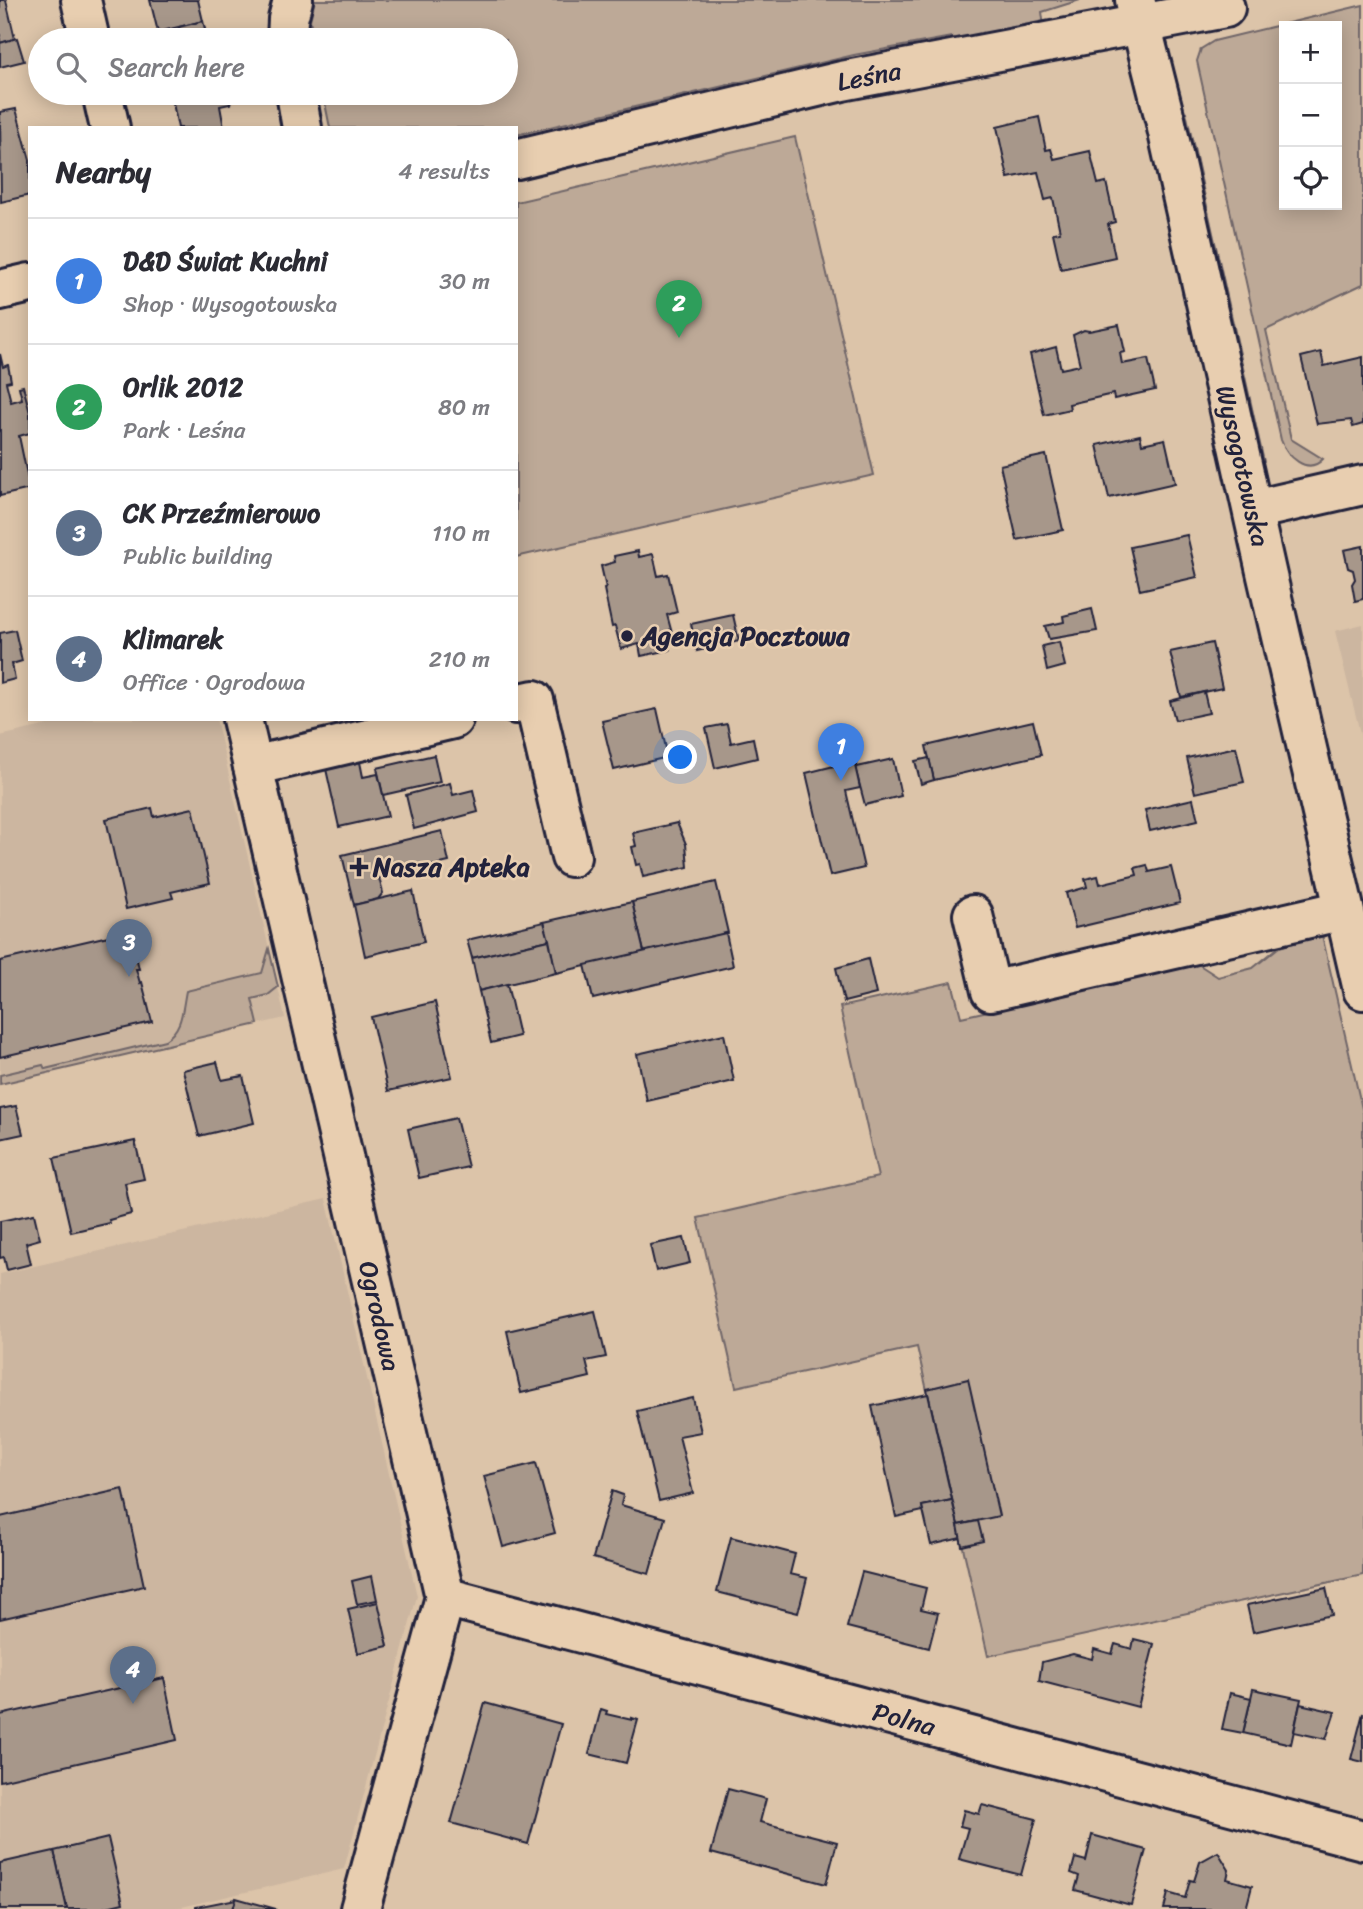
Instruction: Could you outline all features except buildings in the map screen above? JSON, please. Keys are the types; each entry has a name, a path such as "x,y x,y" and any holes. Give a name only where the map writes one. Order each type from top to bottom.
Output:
{"street":[{"path":"81,0 87,28"},
{"path":"288,28 293,0"},
{"name":"Leśna","path":"518,159 1138,11 1225,8"},
{"name":"Wysogotowska","path":"1138,11 1166,119 1252,510 1363,990"},
{"path":"105,105 110,126"},
{"path":"298,105 302,126"},
{"path":"0,290 28,283"},
{"path":"1252,510 1363,485"},
{"path":"518,704 534,700 571,857"},
{"name":"Ogrodowa","path":"242,721 445,1597 360,1909"},
{"path":"253,766 444,721"},
{"path":"974,915 991,991 1344,910"},
{"name":"Polna","path":"445,1597 1363,1840"}],"shaded area":[{"path":"315,0 1080,0 1042,12 1044,27 954,43 952,37 854,55 518,135 518,126 330,126 325,105 518,105 518,28 312,28 310,20"},
{"path":"1363,5 1363,284 1266,330 1291,439 1323,459 1317,464 1304,465 1298,462 1281,440 1197,61 1201,49 1214,41 1279,25 1279,210 1342,210 1342,21 1297,21"},
{"path":"1186,112 1264,462 1258,454 1182,113"},
{"path":"795,137 874,475 518,557 518,202"},
{"path":"1363,624 1363,736 1361,737 1335,631"},
{"path":"64,721 216,721 285,1018 0,1084 0,736"},
{"path":"1322,935 1363,1113 1363,1575 988,1656 917,1347 736,1387 698,1218 878,1177 840,1007 952,982 961,1017 1198,964 1218,977 1253,968 1279,947"},
{"path":"269,949 278,987 268,995 252,999 258,1024 0,1084 0,1075 43,1065 45,1069 165,1040 178,1025 186,991 262,973"},
{"path":"326,1199 417,1596 344,1869 173,1909 0,1909 0,1274"}],"place":[{"name":"Orlik 2012","path":"679,338"},
{"name":"Agencja Pocztowa","path":"627,636"},
{"name":"D&D Świat Kuchni","path":"841,781"},
{"name":"Nasza Apteka","path":"359,867"},
{"name":"CK Przeźmierowo","path":"129,977"},
{"name":"Klimarek","path":"133,1704"}]}
